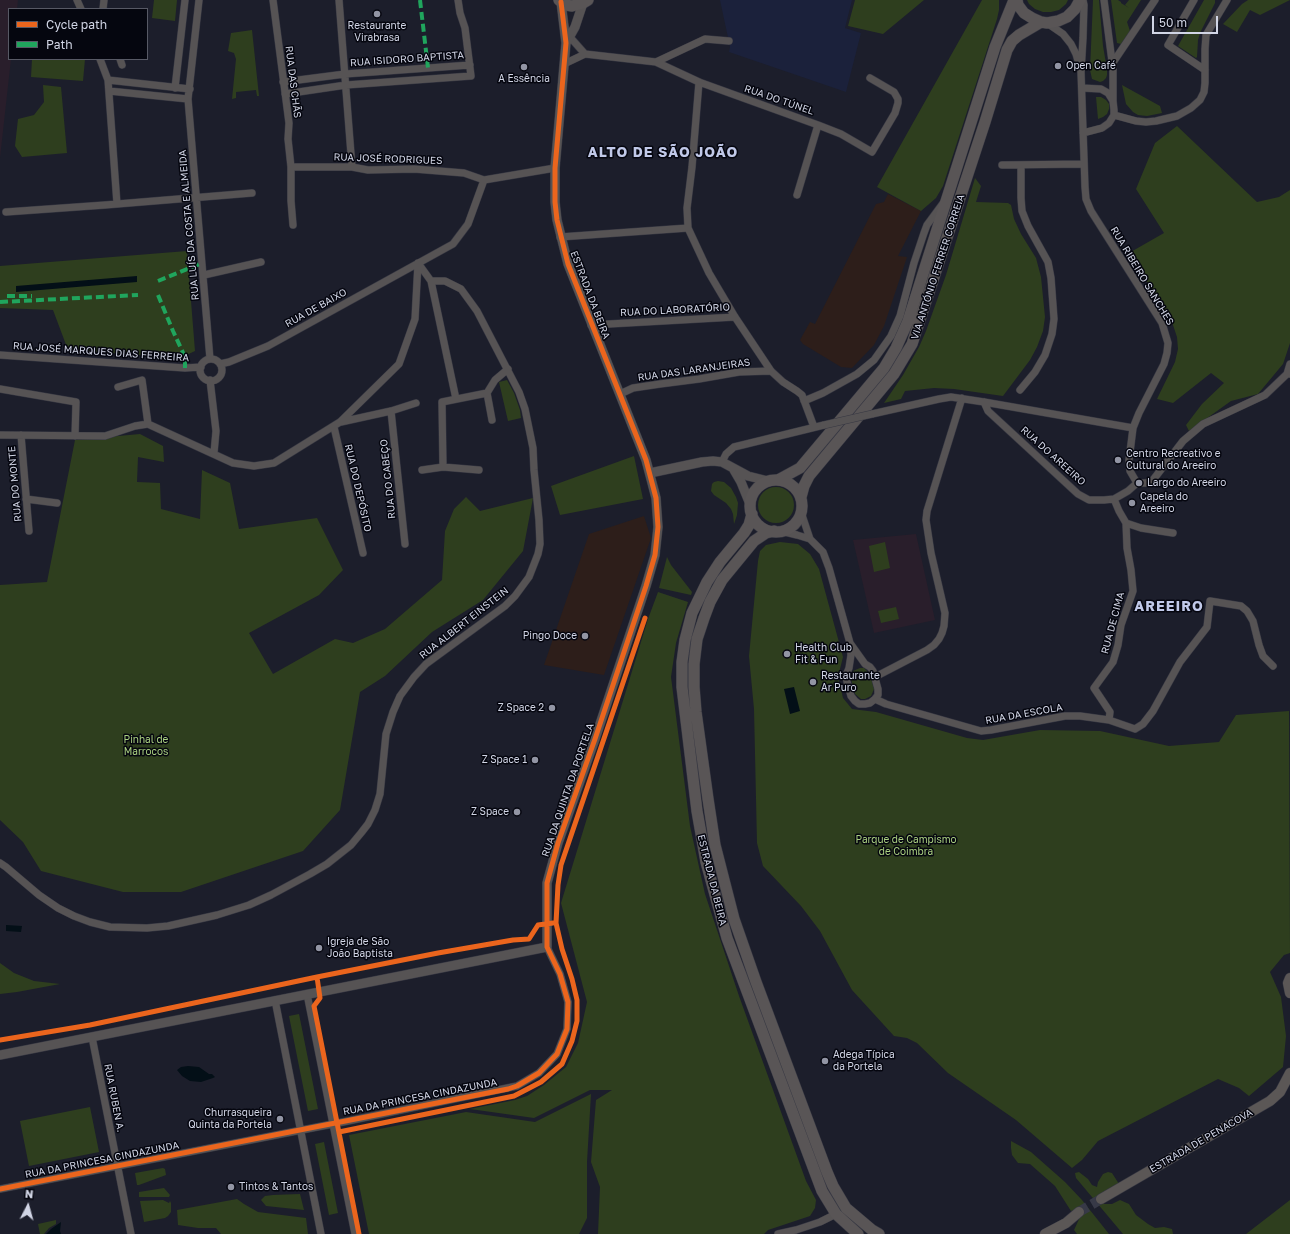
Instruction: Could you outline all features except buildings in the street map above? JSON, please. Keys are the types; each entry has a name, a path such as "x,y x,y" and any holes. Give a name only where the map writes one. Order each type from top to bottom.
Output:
{"main road":[{"path":"1015,0 1024,13 1032,18 1044,22"},
{"name":"VIA ANTÓNIO FERRER CORREIA","path":"773,480 790,474 800,468 884,368 896,348 908,321 995,47 1015,0"},
{"name":"VIA ANTÓNIO FERRER CORREIA","path":"801,497 809,476 894,374 912,344 1007,50 1012,41 1019,35 1044,22 1058,21 1067,17 1075,9 1080,0"},
{"path":"560,1 572,6 585,2"},
{"path":"773,480 788,482 796,488 801,497 801,512 799,518 788,529 778,531 765,529 757,523 751,509 753,494 759,486 773,480"},
{"name":"ESTRADA DA BEIRA","path":"751,509 748,525 744,534 720,562 707,582 692,613 685,640 682,662 682,687 697,811 706,862 728,938 822,1191 836,1214 858,1234"},
{"name":"ESTRADA DA BEIRA","path":"778,531 766,533 754,541 722,580 710,602 697,640 694,664 694,687 708,799 715,845 734,920 827,1172 833,1186 846,1208 879,1234"},
{"path":"1290,978 1288,983 1290,993"},
{"name":"ESTRADA DE PENACOVA","path":"1101,1199 1270,1101 1280,1092 1290,1073"},
{"path":"1045,1234 1066,1223 1079,1212"},
{"path":"1063,1234 1066,1223"}],"street":[{"path":"175,88 185,0"},
{"name":"RUA LUÍS DA COSTA E ALMEIDA","path":"199,0 188,100 210,359"},
{"name":"RUA DAS CHÃS","path":"273,0 289,123 288,138 291,167 293,225"},
{"path":"340,0 352,167"},
{"name":"RUA ISIDORO BAPTISTA","path":"346,85 471,76 465,28 460,13 458,0"},
{"name":"RUA RIBEIRO SANCHES","path":"1083,0 1081,72 1086,193 1091,211 1162,324 1168,343 1168,353 1164,364 1133,428 1129,460 1130,471 1137,483"},
{"path":"1083,133 1102,128 1109,123 1114,114 1114,77 1104,0"},
{"path":"1112,64 1155,0"},
{"path":"1194,0 1168,45 1205,70"},
{"path":"1114,114 1136,121 1146,122 1177,116 1191,108 1200,100 1204,92 1206,35 1227,0"},
{"path":"560,1 567,39 584,54 564,64"},
{"path":"567,39 575,26 585,2"},
{"name":"RUA RIBEIRO SANCHES","path":"1044,22 1063,34 1071,44 1076,54 1081,72"},
{"name":"ESTRADA DA BEIRA","path":"567,39 555,168 555,202 560,236 568,264 591,325 620,394 650,472"},
{"path":"656,62 705,39 729,42"},
{"name":"RUA DO TÚNEL","path":"584,54 656,62 699,82 818,124 840,134 872,152 894,114 898,99 894,92 870,78"},
{"path":"100,60 108,80 117,204"},
{"name":"RUA ISIDORO BAPTISTA","path":"283,82 345,74 470,65"},
{"path":"108,80 190,89"},
{"path":"699,82 687,208 688,228 709,273 735,317 771,371 783,382 802,395 814,427"},
{"path":"285,94 346,85"},
{"path":"1082,88 1101,89 1108,93 1113,101"},
{"path":"109,91 188,100"},
{"path":"797,195 818,124"},
{"path":"1002,165 1084,164"},
{"path":"1020,390 1035,372 1045,355 1052,334 1054,319 1051,278 1048,262 1028,226 1022,211 1021,165"},
{"name":"RUA JOSÉ RODRIGUES","path":"291,167 352,167 368,170 414,169 464,173 484,180"},
{"path":"484,180 555,168"},
{"name":"RUA DE BAIXO","path":"220,364 229,362 268,346 453,244 468,224 484,180"},
{"path":"6,212 252,193"},
{"name":"VIA ANTÓNIO FERRER CORREIA","path":"804,400 823,393 857,374 874,360 891,336 900,316 914,263 927,225 940,206 948,198"},
{"path":"560,236 688,228"},
{"path":"204,275 261,262"},
{"path":"418,263 431,281 456,399"},
{"path":"0,435 105,436 135,426 148,424 214,453 232,463 254,466 274,463 334,427 399,364 415,319 418,263"},
{"name":"RUA ALBERT EINSTEIN","path":"0,864 6,867 39,895 58,908 90,922 110,927 147,928 168,926 217,915 248,905 271,895 310,874 339,855 351,845 368,824 375,810 380,794 386,734 400,696 426,664 505,606 515,596 529,577 538,554 540,544 533,448 525,410 519,392 478,311 461,289 445,282 431,281"},
{"name":"RUA DO LABORATÓRIO","path":"591,325 735,317"},
{"name":"RUA JOSÉ MARQUES DIAS FERREIRA","path":"0,355 186,368 201,367"},
{"path":"210,359 216,360 220,364 222,371 217,379 210,380 202,376 201,367 204,362 210,359"},
{"path":"1288,374 1290,364"},
{"path":"492,420 487,393 495,380 508,369"},
{"name":"RUA DAS LARANJEIRAS","path":"620,394 633,388 739,372 771,371"},
{"name":"RUA DO AREEIRO","path":"984,402 988,411 1078,494 1089,500 1104,500 1114,499 1128,492 1137,483 1146,483 1153,480 1183,441 1203,424 1265,395 1288,374"},
{"path":"118,387 142,380 148,424"},
{"path":"210,380 216,431 214,453"},
{"path":"0,389 76,402 75,436"},
{"path":"443,466 442,402 487,393"},
{"path":"722,462 726,454 734,447 814,427 951,397 1133,428"},
{"path":"875,677 927,650 934,645 942,633 945,613 930,553 926,520 927,512 962,398"},
{"path":"340,422 391,411 416,403"},
{"name":"RUA DO CABEÇO","path":"391,411 405,544"},
{"name":"RUA DO DEPÓSITO","path":"334,427 363,553"},
{"name":"RUA DO MONTE","path":"21,435 29,531"},
{"path":"650,472 713,461 722,462 734,470 748,476 773,480"},
{"path":"422,470 443,466 479,470"},
{"path":"734,470 741,482 751,509"},
{"name":"RUA DA QUINTA DA PORTELA","path":"548,947 547,883 556,850 599,726 655,555 658,511 650,472"},
{"path":"26,499 57,503"},
{"name":"RUA DE CIMA","path":"1109,720 1110,712 1094,688 1113,662 1118,645 1121,625 1133,591 1127,548 1126,522 1114,499"},
{"path":"801,512 810,540"},
{"path":"1126,522 1141,528 1173,533"},
{"path":"778,531 797,534 810,540 823,552 850,642 850,668"},
{"name":"RUA DA ESCOLA","path":"875,699 886,704 981,731 1066,716 1080,716 1109,720 1135,729 1143,724 1153,711 1180,662 1207,627 1210,601 1241,606 1247,611 1253,620 1263,656 1273,666"},
{"path":"850,642 865,664"},
{"path":"854,664 865,664 870,667 875,677 878,695 875,699 870,703 865,704 859,704 854,701 846,678 850,668 854,664"},
{"path":"2,1054 548,947"},
{"name":"RUA DA PRINCESA CINDAZUNDA","path":"0,1189 333,1124 517,1086 539,1073 557,1054 567,1029 568,1002 560,974 548,947"},
{"path":"307,994 355,1234"},
{"path":"275,1000 321,1234"},
{"name":"RUA RUBEN A.","path":"92,1036 131,1234"},
{"path":"778,1234 820,1222 836,1214"},
{"path":"796,1230 803,1234"}],"shaded area":[{"path":"0,0 18,0 17,8 8,8 8,60 11,60 0,158"},
{"path":"720,0 852,0 845,28 861,33 846,92 729,52 730,47"},
{"path":"888,194 921,211 898,256 907,257 884,326 874,345 852,368 841,367 803,344 800,340 810,322 815,324 876,204 884,202"},
{"path":"137,276 137,282 16,292 16,286"},
{"path":"644,516 651,538 604,675 544,665 589,534"},
{"path":"916,534 935,620 874,633 853,540"},
{"path":"794,687 800,711 790,714 784,689"},
{"path":"6,925 22,926 21,932 6,931"},
{"path":"181,1067 199,1067 215,1077 201,1082 190,1081 182,1076 177,1070"},
{"path":"61,1222 61,1234 46,1234 51,1229"}],"green space":[{"path":"154,0 177,0 175,21 152,18"},
{"path":"855,0 924,0 883,34 848,26"},
{"path":"982,0 999,0 997,19 943,186 936,198 921,211 877,187"},
{"path":"1027,0 1068,0 1059,10 1043,12 1035,9"},
{"path":"1093,0 1099,0 1103,46 1107,69 1106,78 1100,82 1092,79 1090,70"},
{"path":"1111,0 1118,0 1129,8 1125,5 1129,0 1141,0 1127,22 1130,31 1121,44 1117,43"},
{"path":"1204,0 1215,0 1215,3 1200,33 1196,58 1178,46"},
{"path":"1248,0 1290,0 1260,15 1250,10 1237,32 1223,24 1242,4"},
{"path":"252,30 259,96 257,96 256,90 236,92 236,98 232,99 236,59 234,53 228,51 231,33"},
{"path":"32,60 85,60 83,81 31,77"},
{"path":"43,85 61,87 67,153 22,157 15,146 18,119 34,115 44,102"},
{"path":"1122,85 1160,106 1162,113 1147,116 1138,115 1133,112 1126,104"},
{"path":"1096,97 1101,97 1109,104 1107,114 1098,119"},
{"path":"1177,126 1257,202 1279,197 1290,190 1290,343 1283,364 1258,394 1231,401 1189,431 1186,425 1202,404 1224,383 1211,373 1173,403 1157,399 1175,362 1178,349 1177,337 1172,322 1129,253 1164,233 1136,189 1155,143"},
{"path":"975,178 981,186 976,202 1008,203 1011,205 1014,219 1021,234 1036,258 1041,277 1045,317 1043,331 1037,347 1030,360 1003,396 954,389 934,388 905,391 901,399 884,403 903,375 919,347 926,331 946,275"},
{"path":"187,251 195,351 180,358 68,350 53,310 0,308 0,266"},
{"path":"507,380 514,393 521,418 508,421 499,382"},
{"name":"Pinhal de Marrocos","path":"140,434 163,446 164,462 138,457 137,482 160,483 161,509 200,519 202,470 230,483 239,529 317,518 343,570 319,595 249,633 273,674 335,639 353,643 385,629 442,580 445,531 454,509 466,497 480,511 533,498 523,551 483,600 432,632 385,676 360,692 340,810 303,851 181,892 123,892 41,871 23,842 0,820 0,585 47,582 75,440"},
{"path":"634,456 643,499 560,515 551,486"},
{"path":"718,481 724,482 731,488 736,497 738,503 737,515 734,524 731,509 711,491 712,484"},
{"path":"779,487 789,492 793,498 793,512 789,518 783,522 773,523 763,518 759,512 758,502 763,492 769,488"},
{"name":"Parque de Campismo de Coimbra","path":"780,542 798,544 810,554 819,569 843,657 838,677 843,698 852,709 876,712 967,738 983,740 1040,730 1100,731 1169,746 1219,742 1236,715 1289,711 1290,953 1284,955 1270,972 1281,997 1286,1036 1283,1067 1249,1096 1239,1088 1218,1079 1098,1141 1082,1160 1072,1168 1016,1120 948,1073 917,1043 907,1038 894,1036 852,990 820,931 801,906 763,866 757,843 754,709 749,656 760,551 766,545"},
{"path":"885,542 890,568 874,572 869,546"},
{"path":"667,557 671,565 692,592 691,595 659,588"},
{"path":"658,592 688,602 676,643 671,677 690,826 705,894 739,996 806,1181 816,1200 815,1208 810,1216 768,1230 764,1234 598,1234 600,1187 591,1162 596,1100 612,1090 590,1090 534,1118 470,1109 515,1100 527,1096 544,1085 566,1067 578,1043 587,1002 561,903 648,619"},
{"path":"896,607 899,619 881,623 878,611"},
{"path":"864,668 870,674 874,689 871,696 865,699 861,699 855,694 851,679 853,671"},
{"path":"0,963 14,973 34,981 60,984 0,994"},
{"path":"299,1014 318,1109 308,1111 289,1016"},
{"path":"591,1094 587,1162 587,1218 579,1234 369,1234 349,1135 466,1112 535,1122"},
{"path":"90,1107 99,1152 29,1166 20,1121"},
{"path":"1011,1141 1031,1152 1065,1182 1082,1200 1109,1234 1077,1234 1074,1230 1081,1215 1074,1210 1071,1211 1055,1186 1030,1164 1018,1163 1012,1155"},
{"path":"324,1142 338,1213 329,1215 315,1144"},
{"path":"163,1168 165,1169 166,1175 137,1185 135,1173"},
{"path":"1079,1172 1088,1179 1092,1185 1097,1187 1103,1174 1108,1172 1112,1173 1119,1184 1101,1199 1104,1204 1112,1204 1120,1200 1129,1204 1136,1215 1148,1224 1155,1228 1164,1227 1172,1229 1173,1234 1123,1234 1076,1178 1075,1173"},
{"path":"164,1188 170,1195 169,1197 139,1197 139,1192"},
{"path":"300,1194 304,1210 266,1206 261,1200 265,1196"},
{"path":"237,1199 258,1212 306,1218 308,1234 221,1234 216,1228 198,1228 178,1225 177,1210"},
{"path":"163,1200 169,1203 170,1201 171,1203 171,1212 168,1216 165,1218 144,1222 140,1201"},
{"path":"1290,1200 1290,1234 1246,1234"},
{"path":"56,1220 56,1224 49,1228 44,1234 40,1234 38,1224"}],"tunnel":[{"path":"1079,1212 1101,1199"}],"marked path":[{"path":"420,0 428,68"},
{"path":"158,281 202,263"},
{"path":"0,302 138,295"},
{"path":"158,295 185,357 185,368"},
{"path":"7,296 32,296"}],"cycle path":[{"path":"0,1189 508,1089 517,1086 539,1073 557,1054 567,1029 568,1002 560,974 547,947 547,883 558,843 595,739 646,586 655,555 658,527 656,498 646,460 568,264 557,220 555,202 555,168 566,43 561,2"},
{"path":"339,1132 514,1096 541,1082 562,1064 572,1041 577,1021 577,1000 556,923 558,885 561,865 645,618"},
{"path":"0,1040 90,1025 438,953 513,940 529,939 538,925 553,923"},
{"path":"317,977 320,998 314,1006 359,1234"}],"place":[{"name":"Restaurante Virabrasa","path":"377,14"},
{"name":"Open Café","path":"1058,66"},
{"name":"A Essência","path":"524,67"},
{"name":"Centro Recreativo e Cultural do Areeiro","path":"1118,460"},
{"name":"Largo do Areeiro","path":"1139,483"},
{"name":"Capela do Areeiro","path":"1132,503"},
{"name":"Pingo Doce","path":"585,636"},
{"name":"Health Club Fit & Fun","path":"787,654"},
{"name":"Restaurante Ar Puro","path":"813,682"},
{"name":"Z Space 2","path":"552,708"},
{"name":"Z Space 1","path":"535,760"},
{"name":"Z Space","path":"517,812"},
{"name":"Igreja de São João Baptista","path":"319,948"},
{"name":"Adega Típica da Portela","path":"825,1061"},
{"name":"Churrasqueira Quinta da Portela","path":"280,1119"},
{"name":"Tintos & Tantos","path":"231,1187"}],"district":[{"name":"ALTO DE SÃO JOÃO","path":"663,153"},
{"name":"AREEIRO","path":"1169,607"}]}
